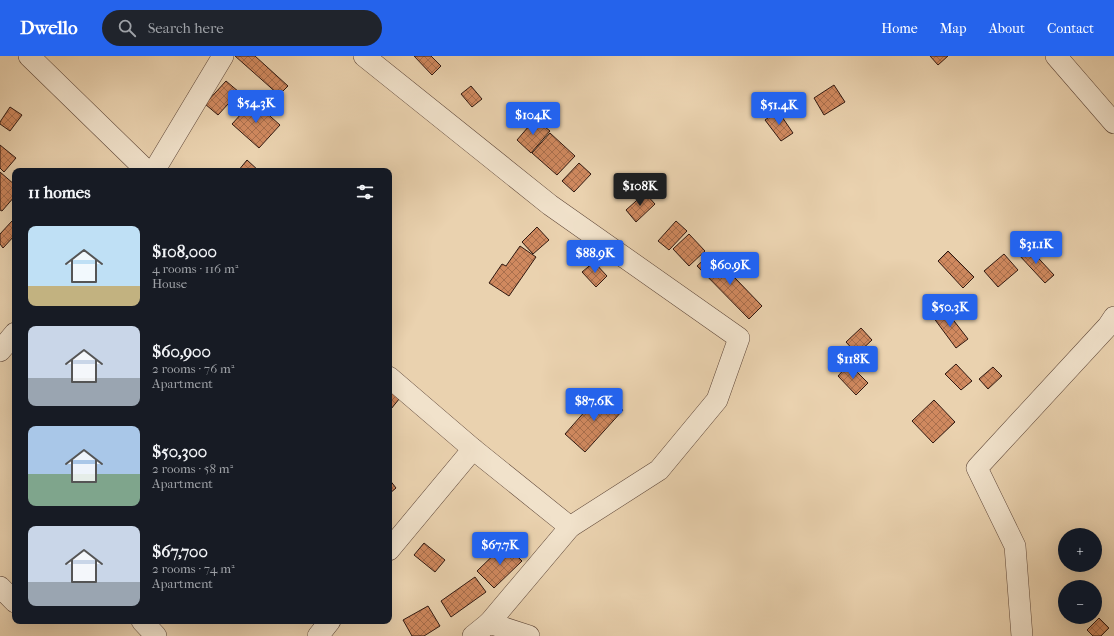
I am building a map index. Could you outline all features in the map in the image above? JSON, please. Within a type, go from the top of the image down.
[{"type":"street","points":[[28,56],[144,168]]},
{"type":"street","points":[[156,168],[223,56]]},
{"type":"street","points":[[364,56],[550,205],[739,338],[717,400],[659,470],[570,527],[481,629]]},
{"type":"street","points":[[1056,56],[1114,124]]},
{"type":"street","points":[[1022,636],[1015,546],[977,468],[1112,327]]},
{"type":"street","points":[[0,351],[12,337]]},
{"type":"street","points":[[392,380],[473,449],[570,527]]},
{"type":"street","points":[[392,546],[473,449]]},
{"type":"street","points":[[0,587],[12,599]]},
{"type":"street","points":[[145,624],[156,636]]},
{"type":"street","points":[[318,636],[328,624]]},
{"type":"street","points":[[481,629],[529,636]]},
{"type":"building","points":[[235,56],[255,56],[288,86],[279,95]]},
{"type":"building","points":[[414,56],[431,56],[441,66],[432,75]]},
{"type":"building","points":[[930,56],[948,56],[938,65]]},
{"type":"building","points":[[226,81],[239,92],[218,115],[205,104]]},
{"type":"building","points":[[834,85],[845,102],[824,115],[814,98]]},
{"type":"building","points":[[471,86],[482,99],[472,107],[461,94]]},
{"type":"building","points":[[253,101],[280,125],[259,148],[232,124]]},
{"type":"building","points":[[10,107],[22,115],[10,131],[0,124],[0,122]]},
{"type":"building","points":[[778,111],[793,133],[781,141],[765,120]]},
{"type":"building","points":[[535,119],[550,131],[531,153],[517,140]]},
{"type":"building","points":[[550,133],[575,156],[557,175],[532,153]]},
{"type":"building","points":[[0,145],[16,158],[4,172],[0,168]]},
{"type":"building","points":[[247,160],[256,168],[240,168]]},
{"type":"building","points":[[579,163],[591,174],[574,192],[562,181]]},
{"type":"building","points":[[0,172],[12,182],[12,199],[2,211],[0,210]]},
{"type":"building","points":[[645,193],[655,204],[636,222],[626,210]]},
{"type":"building","points":[[12,221],[12,238],[3,248],[0,244],[0,234]]},
{"type":"building","points":[[676,221],[687,231],[669,250],[658,241]]},
{"type":"building","points":[[537,227],[549,240],[533,254],[522,242]]},
{"type":"building","points":[[689,234],[705,251],[689,266],[673,249]]},
{"type":"building","points":[[520,246],[536,257],[509,296],[489,283],[502,264],[506,266]]},
{"type":"building","points":[[1028,247],[1054,275],[1045,283],[1019,255]]},
{"type":"building","points":[[948,251],[974,277],[963,288],[938,261]]},
{"type":"building","points":[[711,253],[762,306],[749,319],[697,266]]},
{"type":"building","points":[[1004,254],[1018,270],[998,287],[984,271]]},
{"type":"building","points":[[594,262],[607,276],[596,287],[582,272]]},
{"type":"building","points":[[944,308],[968,339],[956,348],[933,317]]},
{"type":"building","points":[[861,328],[872,340],[857,354],[846,342]]},
{"type":"building","points":[[849,364],[868,383],[856,395],[838,376]]},
{"type":"building","points":[[956,364],[972,381],[961,390],[945,374]]},
{"type":"building","points":[[993,367],[1002,376],[988,389],[979,379]]},
{"type":"building","points":[[392,374],[408,388],[392,408]]},
{"type":"building","points":[[602,392],[623,410],[585,452],[565,434]]},
{"type":"building","points":[[934,400],[955,422],[933,443],[912,421]]},
{"type":"building","points":[[392,483],[396,488],[392,491]]},
{"type":"building","points":[[424,543],[445,560],[435,572],[414,555]]},
{"type":"building","points":[[505,544],[522,561],[494,588],[477,571]]},
{"type":"building","points":[[475,577],[486,592],[451,617],[441,601]]},
{"type":"building","points":[[428,606],[440,626],[424,636],[412,636],[403,620]]},
{"type":"building","points":[[1102,621],[1109,628],[1101,636],[1093,636],[1087,630],[1093,624],[1102,624]]}]
